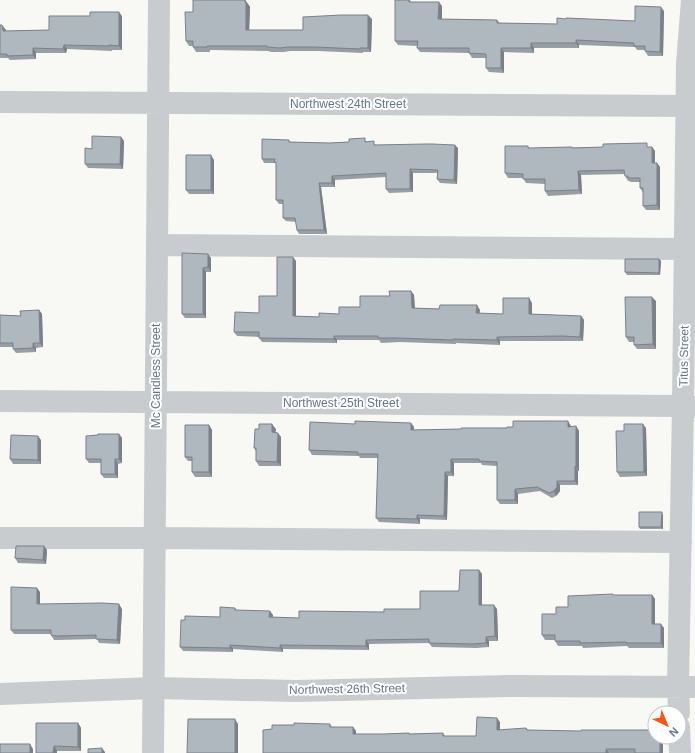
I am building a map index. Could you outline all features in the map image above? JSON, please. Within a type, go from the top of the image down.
[{"type":"street","name":"Mc Candless Street","points":[[153,753],[159,0]]},
{"type":"street","name":"Titus Street","points":[[681,705],[687,687],[681,542],[691,405],[685,249],[691,106],[687,64],[692,0]]},
{"type":"street","name":"Northwest 24th Street","points":[[0,102],[691,106]]},
{"type":"street","points":[[157,245],[685,249]]},
{"type":"street","name":"Northwest 25th Street","points":[[0,401],[691,405]]},
{"type":"street","points":[[0,538],[681,542]]},
{"type":"street","name":"Northwest 26th Street","points":[[0,694],[154,688],[296,691],[512,686],[687,687]]},
{"type":"building","points":[[193,0],[245,0],[246,30],[303,30],[303,17],[368,15],[368,48],[280,48],[267,46],[193,47],[193,41],[186,41],[185,12],[193,12]]},
{"type":"building","points":[[395,0],[409,0],[409,2],[439,2],[438,19],[497,20],[497,23],[557,24],[557,18],[635,21],[635,6],[661,7],[660,52],[645,51],[645,46],[634,46],[634,43],[576,40],[576,43],[531,43],[531,48],[501,48],[501,68],[486,68],[486,54],[469,53],[469,48],[417,48],[418,41],[395,41]]},
{"type":"building","points":[[90,12],[119,12],[119,46],[64,45],[63,49],[33,48],[33,55],[7,56],[7,54],[0,54],[0,25],[2,25],[3,31],[49,30],[49,16],[90,16]]},
{"type":"building","points":[[92,136],[121,137],[120,164],[85,164],[85,148],[92,149]]},
{"type":"building","points":[[365,138],[365,142],[374,141],[374,145],[455,145],[454,180],[437,179],[438,170],[410,169],[410,189],[386,189],[386,173],[332,176],[332,183],[319,183],[324,230],[297,230],[295,218],[283,218],[283,200],[276,200],[276,162],[274,162],[275,159],[262,159],[262,139],[289,140],[289,142],[329,143],[349,142],[349,139]]},
{"type":"building","points":[[647,143],[647,147],[652,147],[652,163],[657,163],[657,205],[643,206],[643,188],[640,188],[640,178],[628,178],[628,176],[625,176],[624,170],[578,171],[579,190],[545,191],[545,179],[523,179],[523,174],[505,173],[505,146],[528,146],[528,148],[572,148],[603,147],[603,144]]},
{"type":"building","points":[[186,155],[211,155],[211,190],[186,190]]},
{"type":"building","points":[[182,253],[208,254],[208,267],[203,268],[203,314],[182,314]]},
{"type":"building","points":[[277,257],[293,257],[293,316],[319,317],[319,313],[339,314],[339,307],[360,307],[360,296],[390,296],[389,291],[411,291],[412,308],[439,309],[440,305],[477,305],[476,313],[503,314],[503,298],[529,298],[529,314],[581,316],[580,337],[497,337],[497,340],[378,338],[378,336],[334,336],[334,339],[259,338],[259,332],[234,332],[235,312],[259,313],[259,296],[277,296]]},
{"type":"building","points":[[625,259],[659,259],[659,273],[625,272]]},
{"type":"building","points":[[625,297],[652,297],[653,344],[634,345],[634,337],[626,337]]},
{"type":"building","points":[[39,310],[40,343],[33,343],[33,348],[13,349],[13,343],[0,343],[0,315],[21,316],[20,311]]},
{"type":"building","points":[[355,421],[411,423],[411,430],[507,428],[513,427],[513,421],[568,421],[568,427],[576,426],[575,481],[557,481],[557,487],[554,491],[549,493],[537,487],[515,489],[515,500],[497,500],[497,462],[479,461],[479,459],[451,459],[451,472],[445,472],[444,516],[417,515],[417,519],[376,518],[378,454],[357,454],[358,452],[309,450],[310,422],[355,424]]},
{"type":"building","points":[[259,424],[272,424],[272,432],[278,433],[277,462],[256,461],[256,448],[254,448],[255,429],[259,429]]},
{"type":"building","points":[[624,424],[643,424],[644,472],[617,472],[616,431],[624,431]]},
{"type":"building","points":[[185,425],[209,425],[209,472],[192,472],[192,457],[185,457]]},
{"type":"building","points":[[98,434],[119,434],[119,459],[115,459],[115,474],[101,474],[101,459],[86,459],[86,436]]},
{"type":"building","points":[[11,435],[38,436],[38,460],[10,459]]},
{"type":"building","points":[[639,512],[662,512],[661,527],[639,527]]},
{"type":"building","points":[[16,546],[44,546],[43,560],[15,558]]},
{"type":"building","points":[[460,570],[479,570],[479,605],[494,605],[495,636],[486,637],[486,643],[429,643],[429,639],[366,640],[366,646],[280,645],[280,648],[230,645],[230,648],[180,647],[181,620],[185,620],[185,616],[220,617],[220,607],[235,608],[235,610],[270,611],[269,617],[299,618],[299,611],[384,612],[384,609],[420,609],[420,591],[459,591]]},
{"type":"building","points":[[11,587],[37,588],[37,604],[119,604],[117,640],[96,639],[96,635],[56,636],[51,635],[51,630],[11,630]]},
{"type":"building","points":[[613,594],[652,595],[652,624],[661,624],[661,643],[580,643],[580,641],[555,641],[555,635],[542,635],[542,614],[556,614],[556,607],[568,607],[568,596]]},
{"type":"building","points":[[477,717],[497,718],[497,730],[526,728],[527,730],[581,731],[647,730],[647,745],[660,745],[660,753],[635,753],[635,749],[606,749],[606,753],[263,753],[263,730],[272,729],[272,725],[294,725],[294,723],[330,724],[330,727],[353,727],[353,734],[443,733],[443,736],[476,736]]},
{"type":"building","points":[[188,719],[235,719],[235,753],[187,753]]},
{"type":"building","points":[[36,723],[78,723],[78,747],[54,746],[53,753],[36,753]]},
{"type":"building","points":[[0,744],[30,744],[30,753],[0,753]]},
{"type":"building","points":[[102,748],[102,753],[88,753],[88,749]]}]
